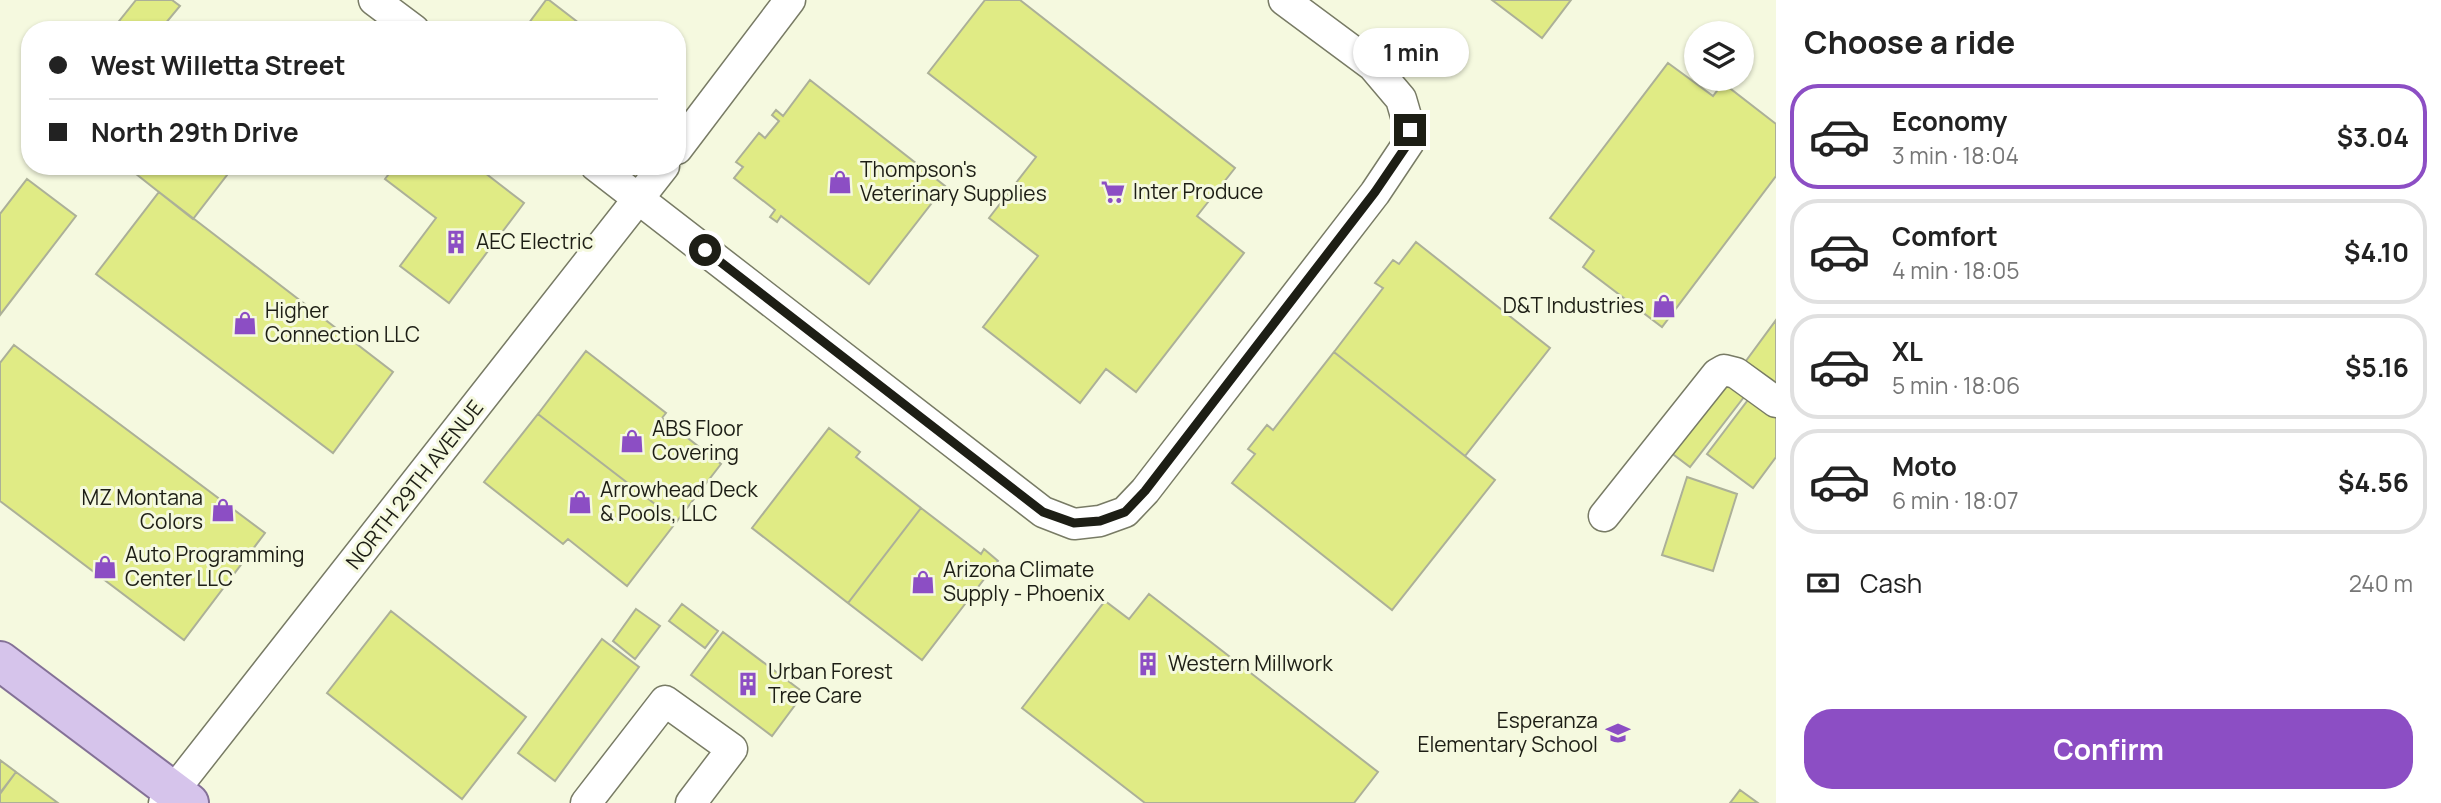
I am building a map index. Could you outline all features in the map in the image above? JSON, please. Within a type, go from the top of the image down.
[{"type":"main road","points":[[0,661],[176,799]]},
{"type":"street","points":[[374,0],[402,21]]},
{"type":"street","points":[[686,137],[790,0]]},
{"type":"street","points":[[608,175],[1043,512],[1074,523],[1100,521],[1125,512],[1145,491],[1375,192],[1409,142],[1410,130],[1401,99],[1373,66],[1284,0]]},
{"type":"street","name":"NORTH 29TH AVENUE","points":[[176,799],[657,175]]},
{"type":"street","points":[[1604,516],[1717,374],[1724,370],[1736,373],[1776,402]]},
{"type":"street","points":[[586,803],[665,701],[732,749],[691,803]]},
{"type":"building","points":[[136,0],[172,0],[180,6],[168,21],[119,21]]},
{"type":"building","points":[[546,0],[549,0],[576,21],[530,21]]},
{"type":"building","name":"Inter Produce","points":[[985,0],[1020,0],[1235,168],[1197,216],[1244,253],[1136,392],[1106,369],[1080,403],[983,327],[1038,256],[989,218],[1036,157],[928,73]]},
{"type":"building","points":[[1492,0],[1571,0],[1542,38]]},
{"type":"building","points":[[1668,63],[1684,75],[1684,91],[1706,91],[1713,96],[1717,91],[1733,91],[1776,124],[1776,176],[1662,327],[1583,267],[1594,251],[1550,218]]},
{"type":"building","name":"Thompson's Veterinary Supplies","points":[[810,80],[945,186],[869,284],[781,216],[777,222],[770,217],[775,210],[734,178],[743,167],[736,162],[759,133],[765,138],[779,121],[772,115],[776,110],[783,116]]},
{"type":"building","points":[[137,175],[227,175],[193,219]]},
{"type":"building","name":"AEC Electric","points":[[388,175],[488,175],[524,203],[449,303],[400,266],[436,218],[385,179]]},
{"type":"building","points":[[27,179],[76,216],[0,315],[0,214]]},
{"type":"building","name":"Higher Connection LLC","points":[[159,192],[393,372],[333,453],[96,274]]},
{"type":"building","points":[[1416,242],[1550,348],[1465,456],[1334,352],[1383,288],[1375,283],[1393,260],[1399,264]]},
{"type":"building","points":[[1776,320],[1776,386],[1740,369]]},
{"type":"building","points":[[14,345],[265,533],[184,640],[0,501],[0,363]]},
{"type":"building","name":"ABS Floor Covering","points":[[586,351],[666,413],[662,418],[721,464],[677,521],[538,414]]},
{"type":"building","points":[[1334,352],[1495,480],[1392,610],[1232,483],[1255,454],[1248,449],[1267,425],[1273,430]]},
{"type":"building","points":[[1725,382],[1744,397],[1690,467],[1670,452]]},
{"type":"building","points":[[1754,392],[1776,409],[1776,457],[1753,488],[1707,454]]},
{"type":"building","name":"Arrowhead Deck & Pools, LLC","points":[[538,414],[677,521],[627,586],[568,539],[563,544],[484,482]]},
{"type":"building","points":[[829,428],[860,452],[856,457],[921,508],[848,603],[752,528]]},
{"type":"building","points":[[1687,477],[1737,494],[1713,571],[1662,555]]},
{"type":"building","name":"Arizona Climate Supply - Phoenix","points":[[921,508],[981,554],[984,549],[998,561],[922,660],[848,603]]},
{"type":"building","name":"Western Millwork","points":[[1149,594],[1378,772],[1354,803],[1145,803],[1022,708],[1105,601],[1129,619]]},
{"type":"building","points":[[682,604],[718,631],[705,648],[669,621]]},
{"type":"building","points":[[636,609],[660,626],[635,659],[613,641]]},
{"type":"building","points":[[391,611],[526,717],[462,799],[327,693]]},
{"type":"building","name":"Urban Forest Tree Care","points":[[723,632],[804,693],[772,736],[691,675]]},
{"type":"building","points":[[602,639],[639,667],[555,781],[518,753]]},
{"type":"building","points":[[0,760],[16,772],[0,793]]},
{"type":"building","points":[[16,772],[58,803],[0,803],[0,794]]},
{"type":"building","points":[[1740,790],[1758,803],[1730,803]]},
{"type":"place","name":"Thompson's Veterinary Supplies","points":[[840,182]]},
{"type":"place","name":"Inter Produce","points":[[1113,192]]},
{"type":"place","name":"AEC Electric","points":[[456,242]]},
{"type":"place","name":"D&T Industries","points":[[1664,306]]},
{"type":"place","name":"Higher Connection LLC","points":[[245,323]]},
{"type":"place","name":"ABS Floor Covering","points":[[632,441]]},
{"type":"place","name":"Arrowhead Deck & Pools, LLC","points":[[580,502]]},
{"type":"place","name":"MZ Montana Colors","points":[[223,510]]},
{"type":"place","name":"Auto Programming Center LLC","points":[[105,567]]},
{"type":"place","name":"Arizona Climate Supply - Phoenix","points":[[923,582]]},
{"type":"place","name":"Western Millwork","points":[[1148,664]]},
{"type":"place","name":"Urban Forest Tree Care","points":[[748,684]]},
{"type":"place","name":"Esperanza Elementary School","points":[[1618,733]]},
{"type":"route","points":[[705,250],[1043,512],[1074,523],[1100,521],[1125,512],[1145,491],[1375,192],[1409,142],[1410,130]]}]
